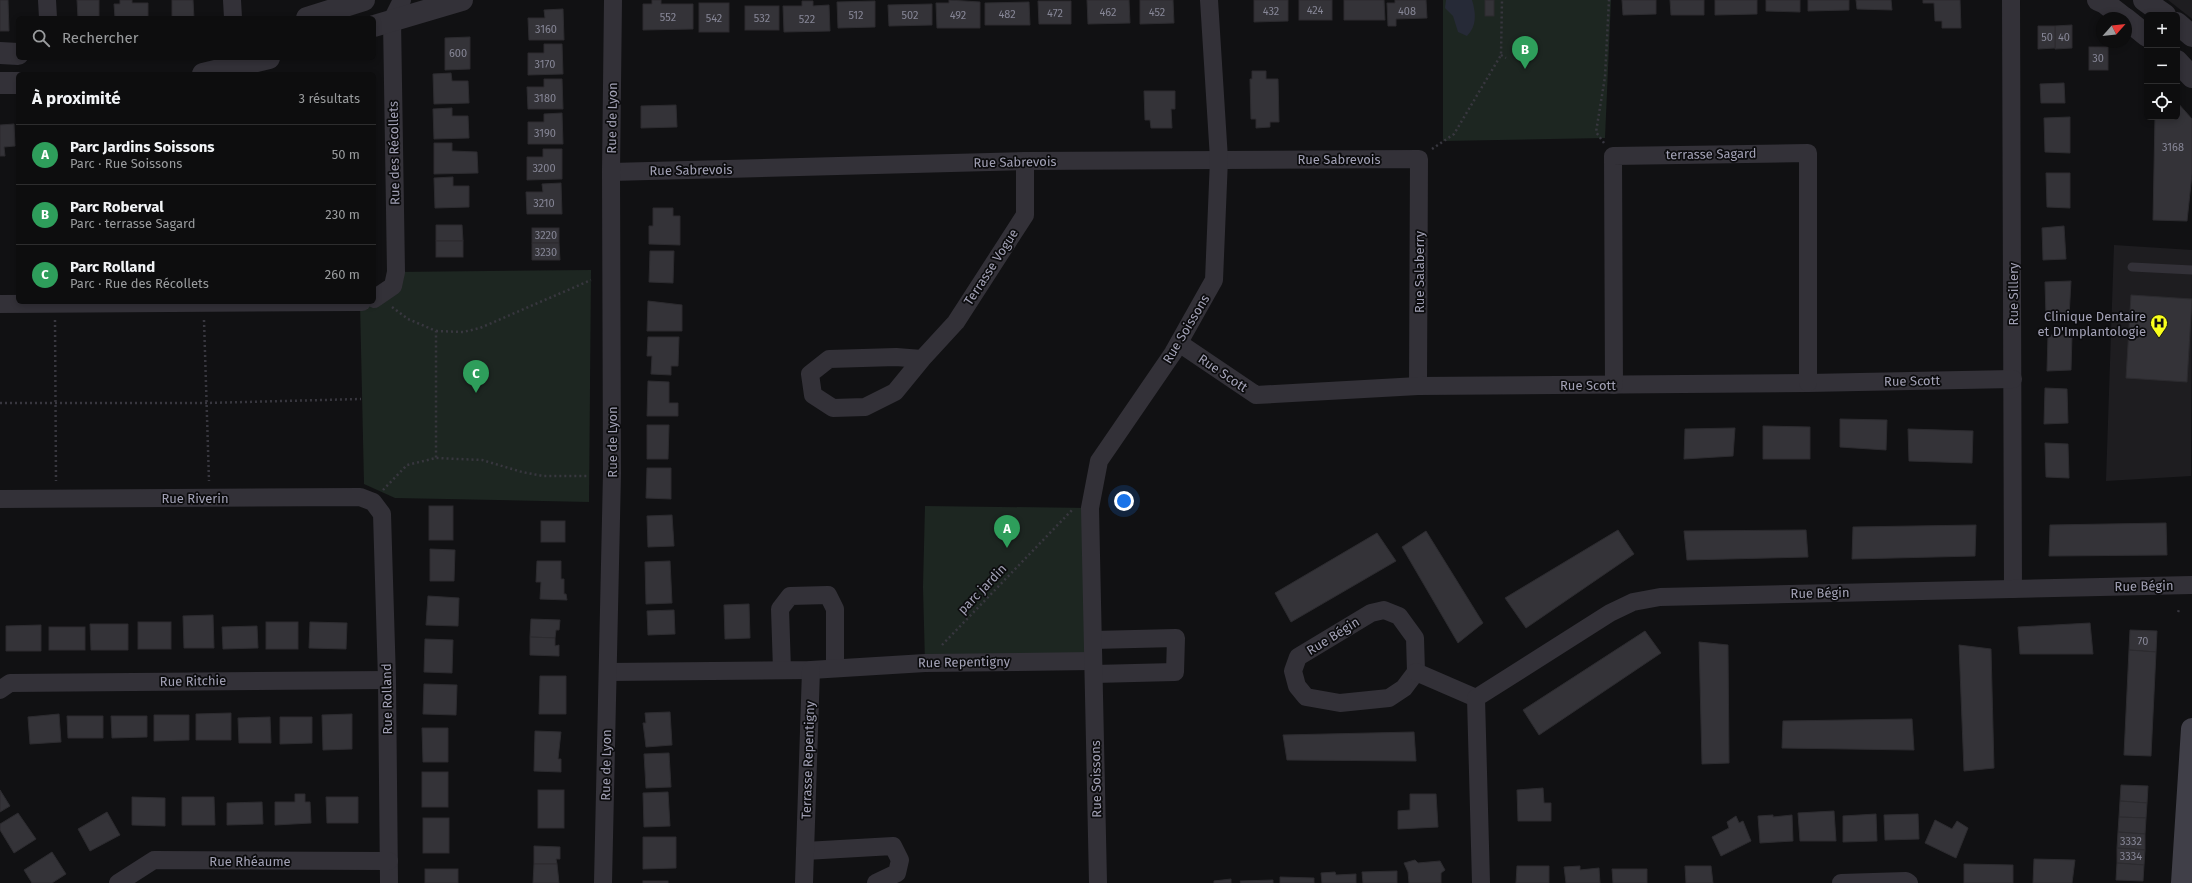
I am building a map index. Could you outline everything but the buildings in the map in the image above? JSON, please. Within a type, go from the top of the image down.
[{"type":"main road","points":[[2182,883],[2192,729]]},
{"type":"street","points":[[47,0],[48,16]]},
{"type":"street","points":[[232,0],[232,16]]},
{"type":"street","points":[[313,16],[364,0]]},
{"type":"street","name":"Rue des Récollets","points":[[381,301],[393,286],[396,272],[383,23],[402,0]]},
{"type":"street","points":[[383,23],[462,0]]},
{"type":"street","name":"Rue de Lyon","points":[[603,883],[612,473],[611,172],[613,0]]},
{"type":"street","name":"Rue Soissons","points":[[1098,883],[1091,503],[1099,461],[1179,343],[1214,280],[1219,159],[1209,0]]},
{"type":"street","name":"Rue Sillery","points":[[2011,0],[2013,589]]},
{"type":"street","points":[[2098,0],[2105,3],[2116,12]]},
{"type":"street","points":[[2144,0],[2162,12]]},
{"type":"street","points":[[2132,24],[2144,34]]},
{"type":"street","points":[[0,53],[16,54]]},
{"type":"street","points":[[211,72],[261,60]]},
{"type":"street","points":[[2180,64],[2192,77]]},
{"type":"street","points":[[0,83],[16,83]]},
{"type":"street","name":"terrasse Sagard","points":[[1613,156],[1808,153],[1808,384]]},
{"type":"street","points":[[1613,156],[1614,385]]},
{"type":"street","name":"Rue Sabrevois","points":[[611,172],[1024,162],[1219,159],[1419,159]]},
{"type":"street","name":"Rue Salaberry","points":[[1418,386],[1419,159]]},
{"type":"street","name":"Terrasse Vogue","points":[[922,359],[896,357],[828,359],[810,374],[813,395],[833,408],[865,407],[895,392],[922,359],[956,322],[1025,215],[1024,162]]},
{"type":"street","points":[[0,304],[55,304]]},
{"type":"street","name":"Rue Scott","points":[[1179,343],[1256,395],[1418,386],[1808,384],[2013,379]]},
{"type":"street","name":"Rue Riverin","points":[[0,498],[360,497],[373,502],[382,514]]},
{"type":"street","name":"Rue Rolland","points":[[382,514],[387,680],[389,883]]},
{"type":"street","name":"Rue Bégin","points":[[1476,698],[1610,613],[1632,602],[1660,597],[2192,585]]},
{"type":"street","points":[[782,670],[780,609],[790,596],[828,595],[835,609],[835,668]]},
{"type":"street","name":"Rue Bégin","points":[[1384,610],[1399,616],[1415,638],[1416,672],[1404,688],[1389,698],[1340,703],[1306,697],[1297,686],[1293,671],[1298,658],[1371,613],[1384,610]]},
{"type":"street","points":[[1093,640],[1176,638],[1176,672],[1093,668]]},
{"type":"street","name":"Rue Repentigny","points":[[608,672],[811,670],[925,663],[1093,668]]},
{"type":"street","name":"Terrasse Repentigny","points":[[804,883],[811,670]]},
{"type":"street","points":[[1416,672],[1476,698],[1481,883]]},
{"type":"street","name":"Rue Ritchie","points":[[0,690],[10,683],[387,680]]},
{"type":"street","points":[[804,851],[893,846],[900,860],[897,873],[876,883]]},
{"type":"street","name":"Rue Rhéaume","points":[[118,883],[154,860],[389,861]]},
{"type":"street","points":[[1841,883],[1906,881],[1909,883]]},
{"type":"lane","points":[[2132,267],[2192,270]]},
{"type":"path","points":[[1419,159],[1454,134],[1501,55],[1502,0]]},
{"type":"path","points":[[1609,0],[1605,77],[1596,132],[1613,156]]},
{"type":"path","points":[[1501,55],[1506,58]]},
{"type":"path","points":[[381,301],[408,319],[436,331],[463,332],[480,328],[591,280]]},
{"type":"path","points":[[55,304],[56,499]]},
{"type":"path","points":[[204,304],[209,498]]},
{"type":"path","points":[[436,331],[436,458]]},
{"type":"path","points":[[0,403],[207,403],[360,399]]},
{"type":"path","points":[[381,492],[407,465],[436,458],[482,460],[522,472],[543,476],[589,476]]},
{"type":"path","name":"parc jardin","points":[[925,663],[1078,504],[1091,503]]},
{"type":"shaded area","points":[[1443,0],[1611,0],[1605,138],[1443,141]]},
{"type":"shaded area","points":[[2168,0],[2192,0],[2192,19],[2191,18]]},
{"type":"shaded area","points":[[2114,245],[2192,250],[2191,476],[2106,481]]},
{"type":"shaded area","points":[[591,270],[589,502],[395,498],[364,484],[360,304],[376,304],[376,289],[396,272]]},
{"type":"shaded area","points":[[925,506],[1090,508],[1093,661],[925,663],[923,587]]},
{"type":"water","points":[[1446,0],[1472,0],[1475,19],[1473,28],[1467,36],[1458,32],[1453,16],[1445,8]]},
{"type":"place","name":"Parc Roberval","points":[[1525,69]]},
{"type":"place","name":"Clinique Dentaire et D'Implantologie","points":[[2159,338]]},
{"type":"place","name":"Parc Rolland","points":[[476,393]]},
{"type":"place","name":"Parc Jardins Soissons","points":[[1007,548]]}]
